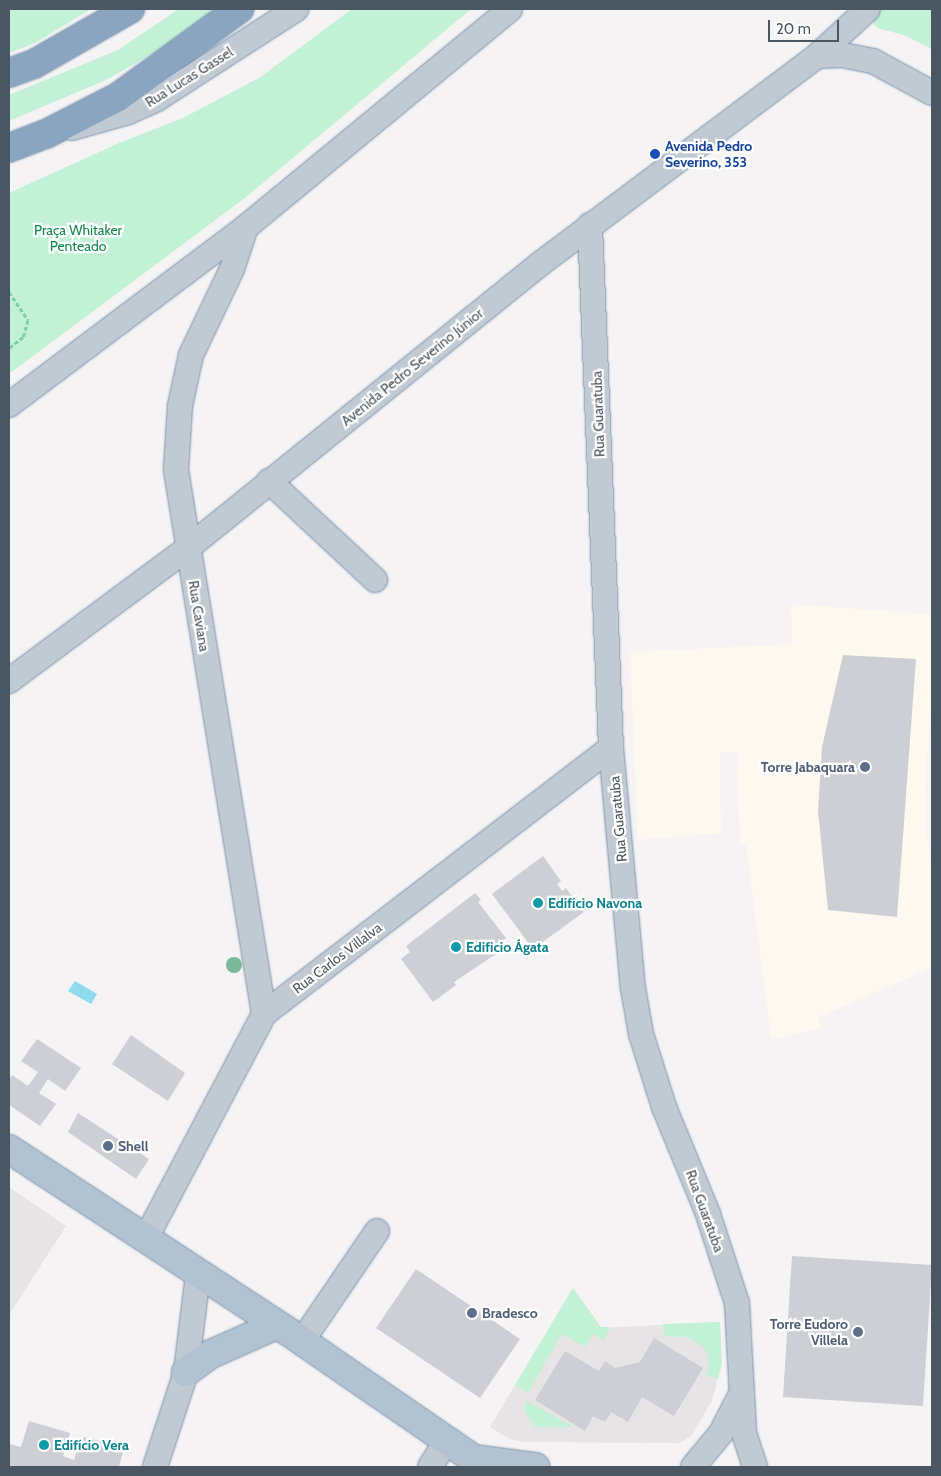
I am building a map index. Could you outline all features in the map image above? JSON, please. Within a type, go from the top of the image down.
[{"type":"highway","points":[[9,73],[34,64],[130,9]]},
{"type":"highway","points":[[9,148],[46,134],[118,97],[157,71],[239,9]]},
{"type":"main road","points":[[9,1149],[302,1341],[479,1463],[535,1467]]},
{"type":"main road","points":[[186,1372],[211,1354],[276,1325]]},
{"type":"street","name":"Rua Lucas Gassel","points":[[46,134],[128,112],[157,99],[296,9]]},
{"type":"street","points":[[9,405],[246,227],[510,9]]},
{"type":"street","name":"Avenida Pedro Severino Júnior","points":[[9,681],[188,548],[590,226],[817,56],[868,9]]},
{"type":"street","points":[[817,56],[842,55],[872,60],[932,93]]},
{"type":"street","name":"Rua Guaratuba","points":[[590,226],[611,748],[633,988],[641,1034],[737,1303],[744,1433],[755,1467]]},
{"type":"street","name":"Rua Caviana","points":[[246,227],[232,269],[191,355],[180,406],[176,470],[264,1014]]},
{"type":"street","points":[[270,481],[375,580]]},
{"type":"street","name":"Rua Carlos Villalva","points":[[146,1238],[264,1014],[611,748]]},
{"type":"street","points":[[302,1341],[377,1231]]},
{"type":"street","points":[[155,1467],[186,1372],[198,1274]]},
{"type":"street","name":"Rua Guaratuba","points":[[693,1467],[721,1433],[741,1394]]},
{"type":"street","points":[[430,1467],[446,1440]]},
{"type":"path","points":[[9,292],[28,320],[23,337],[9,348]]},
{"type":"shaded area","points":[[791,604],[932,614],[932,698],[925,785],[926,830],[932,866],[932,968],[819,1017],[820,1029],[771,1039],[746,844],[740,845],[737,753],[720,752],[721,833],[638,840],[630,652],[792,644]]},
{"type":"shaded area","points":[[9,1187],[66,1226],[9,1315]]},
{"type":"shaded area","points":[[573,1288],[601,1328],[720,1322],[722,1363],[712,1401],[691,1436],[679,1443],[525,1442],[509,1439],[490,1427]]},
{"type":"green space","points":[[9,9],[91,9],[35,43],[9,53]]},
{"type":"green space","points":[[179,9],[216,9],[159,50],[106,80],[9,121],[9,95],[118,50]]},
{"type":"green space","name":"Praça Whitaker Penteado","points":[[352,9],[471,9],[245,198],[9,374],[9,193],[119,143],[183,118],[259,78]]},
{"type":"green space","points":[[873,9],[932,9],[932,49],[904,35],[877,28],[870,18]]},
{"type":"green space","points":[[573,1288],[601,1327],[610,1327],[604,1341],[593,1334],[585,1347],[562,1334],[528,1393],[515,1385]]},
{"type":"green space","points":[[720,1322],[722,1363],[718,1379],[706,1375],[709,1368],[707,1352],[703,1347],[688,1337],[664,1336],[663,1324]]},
{"type":"green space","points":[[525,1400],[574,1427],[535,1427],[525,1412]]},
{"type":"water","points":[[75,981],[97,994],[91,1004],[68,991]]},
{"type":"building","name":"Torre Jabaquara","points":[[843,655],[916,659],[897,917],[828,910],[818,811],[822,747]]},
{"type":"building","name":"Edifício Navona","points":[[543,856],[561,881],[557,884],[562,891],[566,888],[584,912],[533,949],[492,894]]},
{"type":"building","name":"Edificio Ágata","points":[[475,893],[481,900],[478,902],[506,938],[501,942],[505,948],[454,982],[456,985],[433,1002],[401,959],[410,952],[406,946]]},
{"type":"building","points":[[131,1035],[185,1073],[168,1101],[112,1064]]},
{"type":"building","points":[[37,1039],[81,1068],[65,1091],[48,1079],[39,1093],[56,1104],[40,1126],[9,1105],[9,1080],[12,1075],[28,1086],[38,1072],[21,1061]]},
{"type":"building","name":"Shell","points":[[78,1113],[149,1159],[136,1179],[68,1132]]},
{"type":"building","name":"Torre Eudoro Villela","points":[[792,1256],[932,1265],[923,1406],[783,1397]]},
{"type":"building","points":[[416,1269],[520,1339],[480,1398],[376,1328]]},
{"type":"building","points":[[654,1338],[703,1368],[674,1416],[642,1397],[628,1422],[611,1412],[605,1422],[593,1416],[585,1431],[535,1400],[565,1351],[599,1371],[605,1361],[615,1368],[640,1362]]},
{"type":"building","name":"Edifício Vera","points":[[29,1421],[70,1433],[63,1456],[74,1460],[81,1436],[124,1448],[119,1467],[9,1466],[9,1444],[21,1447]]},
{"type":"place","name":"Avenida Pedro Severino, 353","points":[[655,154]]},
{"type":"place","name":"Torre Jabaquara","points":[[865,767]]},
{"type":"place","name":"Edifício Navona","points":[[538,903]]},
{"type":"place","name":"Edificio Ágata","points":[[456,947]]},
{"type":"place","name":"Shell","points":[[108,1146]]},
{"type":"place","name":"Bradesco","points":[[472,1313]]},
{"type":"place","name":"Torre Eudoro Villela","points":[[858,1332]]},
{"type":"place","name":"Edifício Vera","points":[[44,1445]]}]
